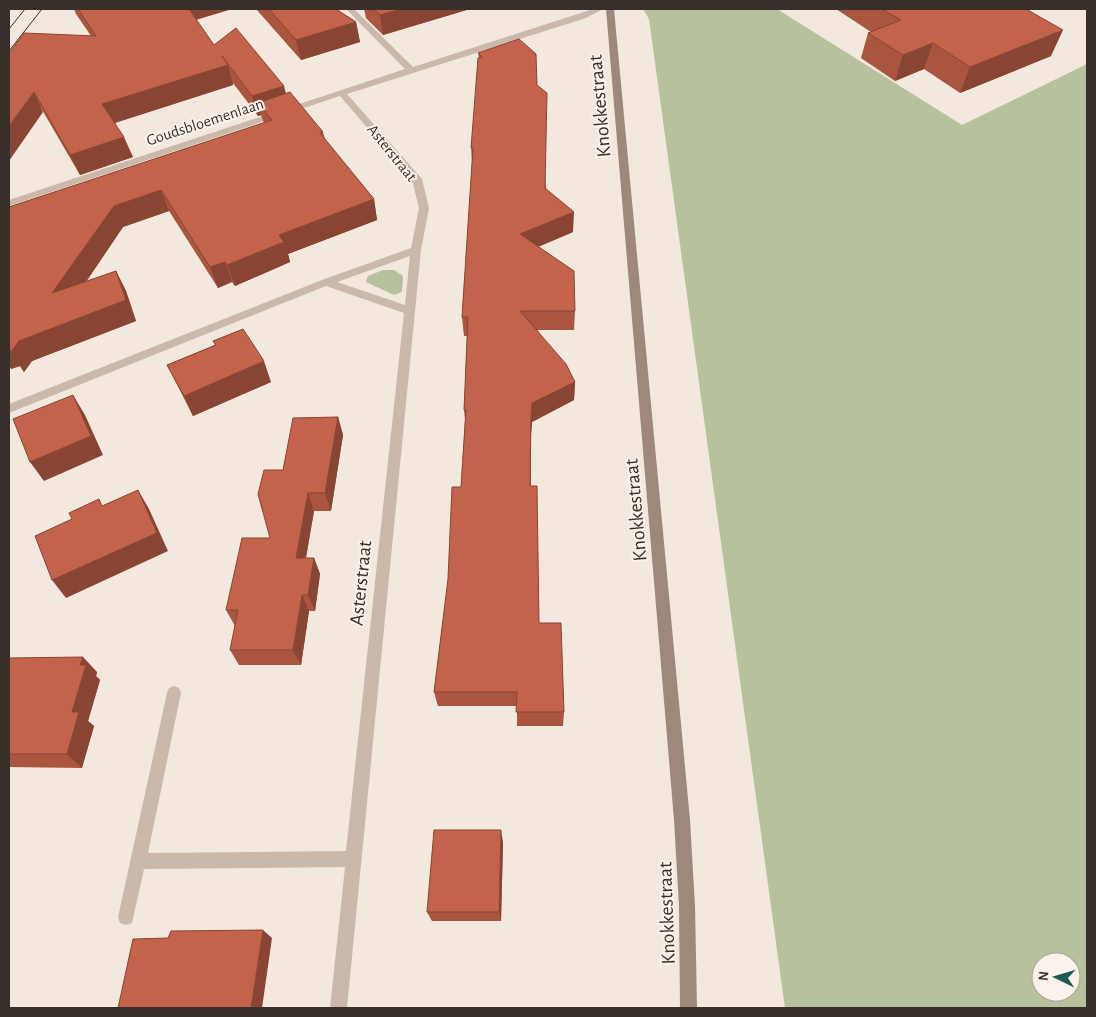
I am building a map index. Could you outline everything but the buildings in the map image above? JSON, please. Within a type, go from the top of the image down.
[{"type":"street","points":[[350,9],[411,70]]},
{"type":"street","name":"Goudsbloemenlaan","points":[[9,203],[411,70],[583,16],[599,9]]},
{"type":"street","name":"Knokkestraat","points":[[610,9],[682,820],[687,906],[689,1008]]},
{"type":"street","name":"Asterstraat","points":[[338,1008],[416,250],[424,208],[417,180],[342,94]]},
{"type":"street","points":[[9,409],[326,282],[416,250]]},
{"type":"street","points":[[326,282],[410,311]]},
{"type":"street","points":[[126,918],[174,693]]},
{"type":"street","points":[[138,861],[354,859]]},
{"type":"green space","points":[[643,9],[777,9],[962,125],[1087,64],[1087,1008],[785,1008],[649,19]]},
{"type":"green space","points":[[383,270],[394,270],[403,276],[402,292],[394,295],[366,282],[368,276]]},
{"type":"tram line","points":[[9,29],[25,9]]},
{"type":"tram line","points":[[9,51],[42,9]]}]
